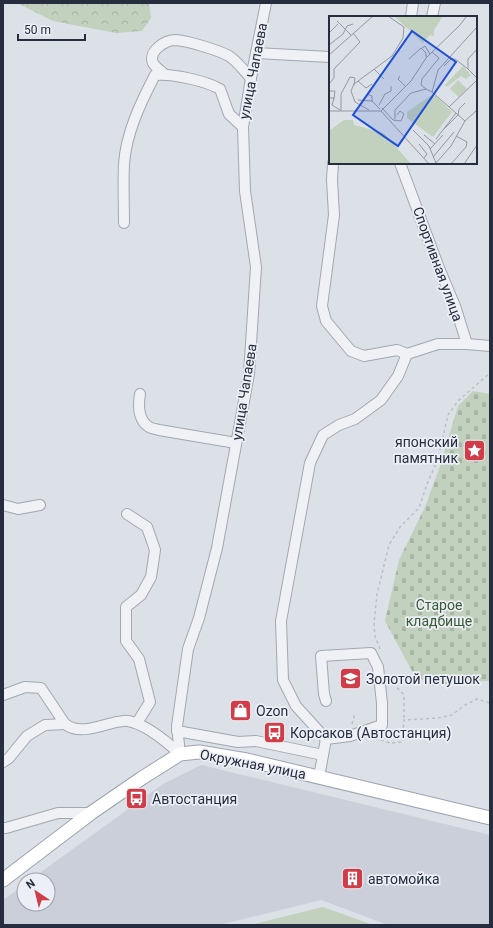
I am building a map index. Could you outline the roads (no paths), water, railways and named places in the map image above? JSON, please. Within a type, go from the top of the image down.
[{"type":"main road","name":"Окружная улица","points":[[3,880],[91,813],[180,754],[199,752],[240,759],[490,818]]},
{"type":"street","name":"улица Чапаева","points":[[180,754],[177,726],[188,649],[199,618],[217,548],[249,374],[256,267],[245,191],[243,127],[266,3]]},
{"type":"street","points":[[411,16],[413,3]]},
{"type":"street","points":[[432,16],[434,3]]},
{"type":"street","points":[[164,74],[154,65],[152,60],[154,52],[167,42],[176,40],[216,51],[229,57],[251,78]]},
{"type":"street","points":[[256,53],[329,57]]},
{"type":"street","points":[[124,223],[124,164],[133,124],[141,103],[155,75],[164,74],[210,83],[220,89],[229,114],[243,127]]},
{"type":"street","points":[[333,164],[332,180],[334,215],[322,306],[326,321],[351,351],[364,356],[397,350],[407,354],[438,344],[490,346]]},
{"type":"street","name":"Спортивная улица","points":[[400,164],[439,268],[455,306],[467,344]]},
{"type":"street","points":[[326,739],[296,706],[283,680],[281,621],[310,463],[323,435],[339,425],[355,419],[381,400],[398,376],[407,354]]},
{"type":"street","points":[[140,394],[138,405],[141,417],[150,427],[159,430],[236,443]]},
{"type":"street","points":[[3,505],[18,509],[40,505]]},
{"type":"street","points":[[127,514],[147,527],[155,550],[152,577],[141,595],[126,607],[126,642],[139,660],[150,702],[137,723]]},
{"type":"street","points":[[326,701],[324,694],[321,656],[371,653],[378,667],[382,704],[382,725],[350,736],[326,739]]},
{"type":"street","points":[[3,695],[25,686],[41,688],[65,724],[70,728],[83,730],[126,720],[137,723],[166,740],[180,754]]},
{"type":"street","points":[[3,762],[9,758],[27,736],[45,725],[65,724]]},
{"type":"street","points":[[177,731],[238,742],[256,741],[323,755]]},
{"type":"street","points":[[319,777],[326,739]]},
{"type":"street","points":[[3,828],[58,812],[91,813]]},
{"type":"place","name":"японский памятник","points":[[474,450]]},
{"type":"place","name":"Золотой петушок","points":[[350,679]]},
{"type":"place","name":"Ozon","points":[[240,711]]},
{"type":"place","name":"Корсаков (Автостанция)","points":[[275,733]]},
{"type":"place","name":"Автостанция","points":[[137,799]]},
{"type":"place","name":"автомойка","points":[[353,879]]},
{"type":"park label","name":"Старое кладбище","points":[[439,614]]}]
